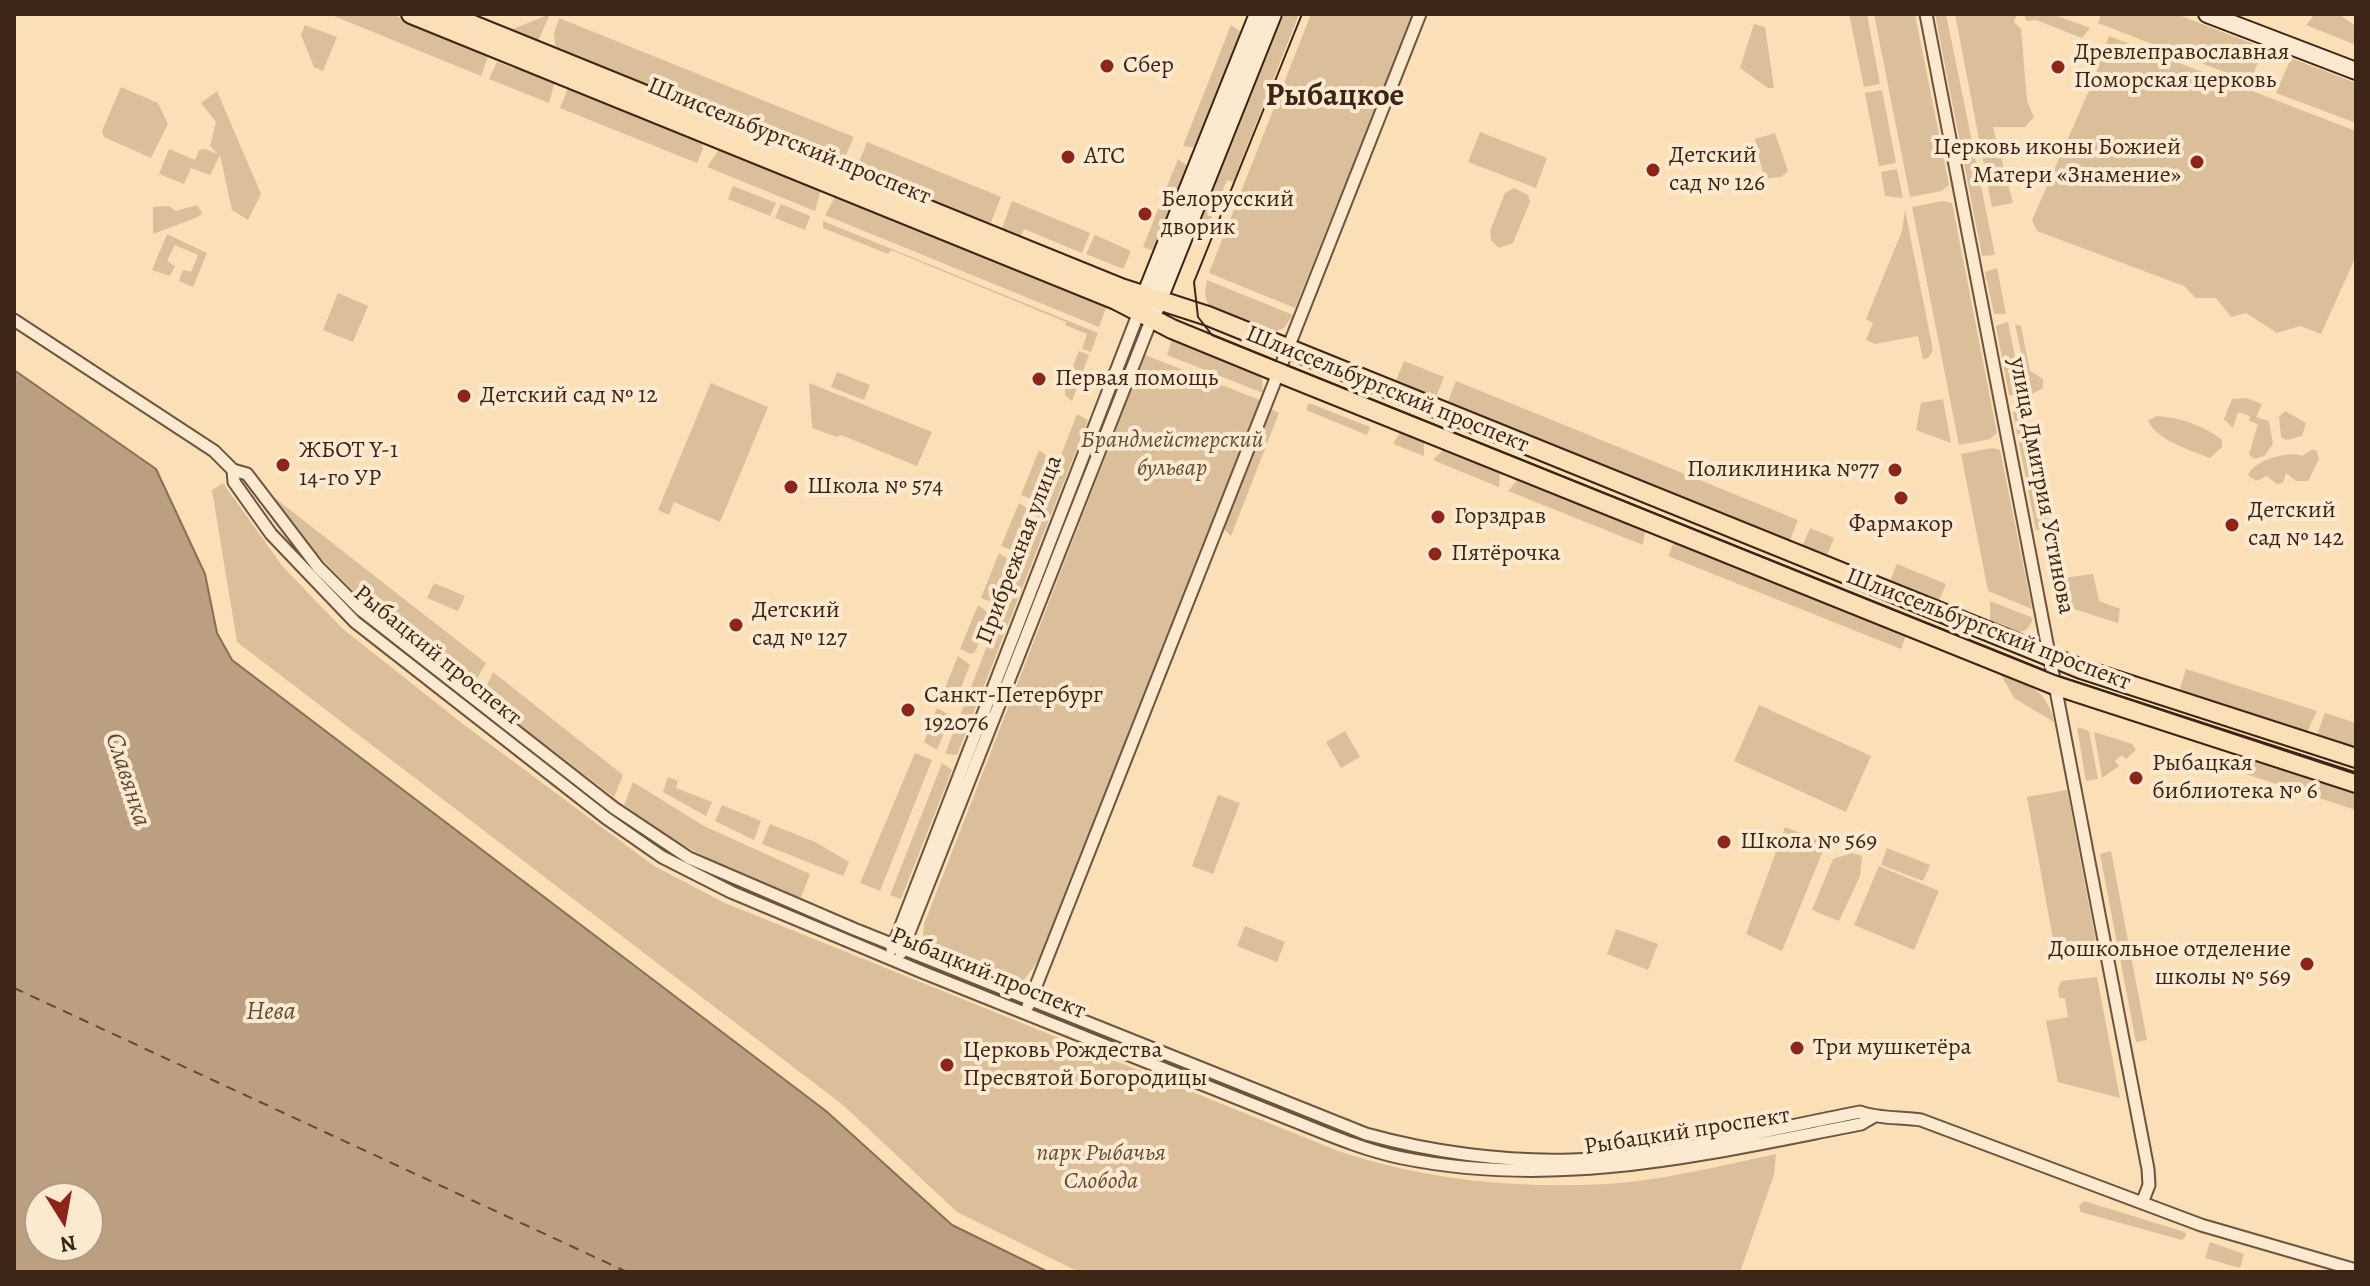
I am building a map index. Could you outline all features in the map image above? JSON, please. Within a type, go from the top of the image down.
[{"type":"main road","name":"Шлиссельбургский проспект","points":[[411,14],[1149,306],[1287,348],[2051,657],[2356,758]]},
{"type":"main road","name":"Шлиссельбургский проспект","points":[[446,14],[1121,288],[1149,306],[1277,372],[2057,686],[2356,783]]},
{"type":"street","name":"Прибрежная улица","points":[[894,960],[905,950],[1258,14]]},
{"type":"street","name":"Прибрежная улица","points":[[894,960],[892,944],[1149,306],[1273,14]]},
{"type":"street","points":[[1025,1014],[1420,14]]},
{"type":"street","name":"улица Дмитрия Устинова","points":[[1926,14],[2148,1169],[2149,1185],[2142,1203]]},
{"type":"street","points":[[2207,14],[2356,71]]},
{"type":"street","name":"Рыбацкий проспект","points":[[14,320],[214,451],[233,470],[247,474],[318,567],[361,610],[650,834],[736,881],[1366,1134],[1405,1144],[1521,1159],[1570,1160],[1641,1154],[1781,1133]]},
{"type":"street","name":"Рыбацкий проспект","points":[[233,470],[234,482],[271,534],[355,622],[606,818],[683,869],[1025,1014],[1352,1144],[1403,1159],[1488,1169],[1570,1172],[1643,1166],[1860,1112],[1873,1117],[1921,1120],[2256,1243],[2356,1270]]},
{"type":"green space","points":[[329,14],[391,14],[489,54],[481,76]]},
{"type":"green space","points":[[550,14],[537,43],[512,32],[513,29]]},
{"type":"green space","points":[[1281,14],[1299,14],[1233,182],[1227,180],[1207,228],[1197,224]]},
{"type":"green space","points":[[1311,14],[1413,14],[1295,308],[1209,273]]},
{"type":"green space","points":[[1849,14],[1867,14],[1880,84],[1864,87]]},
{"type":"green space","points":[[1874,14],[1915,14],[1949,185],[1941,191],[1910,197]]},
{"type":"green space","points":[[1935,14],[1946,14],[1995,255],[1982,256]]},
{"type":"green space","points":[[1955,14],[2017,14],[2014,22],[2021,29],[2027,101],[2034,117],[2025,127],[1993,127],[2013,203],[1992,207]]},
{"type":"green space","points":[[2024,14],[2052,14],[2090,28],[2082,38],[2036,20],[2026,21]]},
{"type":"green space","points":[[2101,14],[2176,14],[2264,48],[2250,82],[2098,23]]},
{"type":"green space","points":[[2315,14],[2338,14],[2356,26],[2356,45],[2306,25]]},
{"type":"green space","points":[[559,18],[854,137],[841,166],[556,50],[554,34]]},
{"type":"green space","points":[[1754,24],[1765,27],[1774,88],[1768,88],[1740,68]]},
{"type":"green space","points":[[305,25],[337,37],[323,71],[314,67],[301,35]]},
{"type":"green space","points":[[1231,25],[1242,33],[1196,148],[1183,146]]},
{"type":"green space","points":[[2109,36],[2356,131],[2356,256],[2321,334],[2300,326],[2277,333],[2246,313],[2231,317],[2216,298],[2196,298],[2184,286],[2037,231],[2032,220],[2092,84]]},
{"type":"green space","points":[[2291,58],[2356,83],[2356,123],[2276,93]]},
{"type":"green space","points":[[497,62],[515,69],[517,65],[555,81],[549,103],[489,79]]},
{"type":"green space","points":[[569,86],[701,140],[703,149],[697,163],[560,108]]},
{"type":"green space","points":[[121,87],[158,103],[168,124],[151,158],[104,137],[102,131]]},
{"type":"green space","points":[[1882,90],[1896,163],[1879,166],[1865,93]]},
{"type":"green space","points":[[217,91],[261,194],[248,220],[232,210],[220,155],[210,175],[191,168],[184,184],[159,174],[169,149],[195,160],[199,150],[218,154],[210,146],[216,122],[201,103]]},
{"type":"green space","points":[[1480,132],[1547,158],[1536,188],[1468,162]]},
{"type":"green space","points":[[1775,133],[1788,171],[1781,177],[1764,179],[1755,139]]},
{"type":"green space","points":[[867,142],[1001,197],[991,222],[988,225],[855,172]]},
{"type":"green space","points":[[720,148],[821,189],[815,211],[707,167]]},
{"type":"green space","points":[[1178,159],[1189,167],[1154,251],[1143,247]]},
{"type":"green space","points":[[1897,169],[1903,198],[1885,196],[1881,172]]},
{"type":"green space","points":[[733,186],[776,203],[770,216],[728,199]]},
{"type":"green space","points":[[1514,188],[1528,195],[1530,202],[1513,243],[1499,248],[1491,240],[1490,231],[1505,193]]},
{"type":"green space","points":[[836,195],[1107,305],[1099,327],[825,215]]},
{"type":"green space","points":[[1012,201],[1090,233],[1082,253],[1024,229],[1020,238],[1001,231]]},
{"type":"green space","points":[[1943,201],[1952,203],[1997,433],[1990,439],[1959,445],[1912,207]]},
{"type":"green space","points":[[781,204],[810,216],[805,230],[775,218]]},
{"type":"green space","points":[[197,205],[202,213],[198,217],[153,234],[153,207],[169,206],[176,211]]},
{"type":"green space","points":[[1905,210],[1933,350],[1928,358],[1923,359],[1918,336],[1875,344],[1866,340],[1873,323],[1866,319],[1902,231]]},
{"type":"green space","points":[[823,221],[1098,333],[1091,352],[1082,349],[1087,334],[1065,325],[1066,322],[891,250],[888,254],[823,228]]},
{"type":"green space","points":[[167,234],[207,253],[193,287],[179,281],[183,270],[191,272],[198,255],[175,245],[167,261],[175,266],[170,276],[152,270]]},
{"type":"green space","points":[[1095,235],[1131,251],[1123,269],[1086,254]]},
{"type":"green space","points":[[1997,268],[2006,314],[1994,314],[1985,272]]},
{"type":"green space","points":[[1207,280],[1293,315],[1284,328],[1271,333],[1209,307],[1205,295]]},
{"type":"green space","points":[[338,293],[368,306],[353,342],[323,330]]},
{"type":"green space","points":[[2008,322],[2023,396],[2009,395],[1996,326]]},
{"type":"green space","points":[[2015,324],[2021,326],[2030,371],[2043,379],[2043,388],[2030,395]]},
{"type":"green space","points":[[1172,339],[1257,373],[1262,379],[1263,393],[1167,355]]},
{"type":"green space","points":[[1079,351],[1089,355],[1072,401],[1065,395],[1065,385]]},
{"type":"green space","name":"Брандмейстерский бульвар","points":[[1145,355],[1260,400],[1037,963],[1023,981],[1016,981],[927,945],[923,936],[924,924]]},
{"type":"green space","points":[[1404,361],[1444,377],[1435,399],[1395,383]]},
{"type":"green space","points":[[837,372],[870,385],[864,400],[831,387]]},
{"type":"green space","points":[[1456,381],[1798,520],[1789,543],[1447,404]]},
{"type":"green space","points":[[711,383],[768,407],[720,522],[674,502],[669,515],[658,510]]},
{"type":"green space","points":[[809,383],[932,432],[917,466],[841,435],[837,437],[812,428]]},
{"type":"green space","points":[[2246,398],[2262,404],[2256,417],[2269,421],[2273,444],[2264,456],[2254,459],[2249,454],[2258,424],[2249,421],[2250,416],[2238,412],[2233,428],[2224,419],[2232,399]]},
{"type":"green space","points":[[1943,399],[1951,443],[1916,430],[1921,403]]},
{"type":"green space","points":[[1309,403],[1370,427],[1367,435],[1306,410]]},
{"type":"green space","points":[[2025,406],[2048,528],[2036,530],[2013,412]]},
{"type":"green space","points":[[1271,409],[1279,413],[1231,536],[1224,529]]},
{"type":"green space","points":[[2285,411],[2306,423],[2302,436],[2286,440],[2281,437],[2279,417]]},
{"type":"green space","points":[[1077,414],[1088,420],[957,755],[945,754]]},
{"type":"green space","points":[[2157,416],[2183,420],[2200,427],[2222,440],[2222,447],[2210,458],[2174,444],[2152,427],[2148,420]]},
{"type":"green space","points":[[1401,431],[1424,440],[1424,456],[1393,444]]},
{"type":"green space","points":[[1992,448],[2000,450],[2032,609],[1988,591],[1961,454]]},
{"type":"green space","points":[[1444,449],[1500,471],[1499,487],[1433,460]]},
{"type":"green space","points":[[1039,450],[1050,458],[1035,497],[1031,499],[1021,495]]},
{"type":"green space","points":[[2316,450],[2319,459],[2308,481],[2296,481],[2286,473],[2283,483],[2277,484],[2267,476],[2256,481],[2248,475],[2265,461],[2289,454],[2302,456]]},
{"type":"green space","points":[[1519,478],[1645,530],[1643,545],[1508,491]]},
{"type":"green space","name":"парк Рыбачья Слобода","points":[[223,483],[283,567],[343,629],[463,724],[654,866],[725,903],[1338,1151],[1407,1170],[1477,1181],[1584,1185],[1659,1178],[1776,1154],[1774,1175],[1740,1272],[1079,1272],[957,1212],[843,1105],[237,642],[212,490]]},
{"type":"green space","points":[[271,495],[486,663],[475,682],[467,685],[367,605],[310,547]]},
{"type":"green space","points":[[1019,503],[1030,510],[1012,550],[1001,546]]},
{"type":"green space","points":[[1810,528],[1834,538],[1827,555],[1803,545]]},
{"type":"green space","points":[[1674,542],[1906,635],[1901,649],[1668,556]]},
{"type":"green space","points":[[999,553],[1011,561],[991,602],[981,598]]},
{"type":"green space","points":[[1897,564],[1946,584],[1939,601],[1890,581]]},
{"type":"green space","points":[[2093,574],[2099,601],[2120,609],[2118,623],[2068,607],[2063,578]]},
{"type":"green space","points":[[434,583],[465,596],[458,611],[427,598]]},
{"type":"green space","points":[[1990,601],[2033,618],[2030,625],[2026,630],[2015,632],[1990,624]]},
{"type":"green space","points":[[978,605],[990,614],[975,652],[971,654],[960,649]]},
{"type":"green space","points":[[958,656],[970,665],[955,703],[940,700]]},
{"type":"green space","points":[[2186,669],[2317,711],[2306,734],[2179,692]]},
{"type":"green space","points":[[493,672],[623,775],[614,797],[482,696]]},
{"type":"green space","points":[[2000,673],[2041,695],[2054,722],[2014,698]]},
{"type":"green space","points":[[1759,705],[1871,756],[1846,812],[1734,761]]},
{"type":"green space","points":[[937,708],[951,716],[937,750],[924,742]]},
{"type":"green space","points":[[2325,713],[2356,723],[2356,748],[2317,735]]},
{"type":"green space","points":[[2077,727],[2089,731],[2098,779],[2086,781]]},
{"type":"green space","points":[[1345,731],[1360,757],[1341,768],[1326,742]]},
{"type":"green space","points":[[2094,732],[2132,744],[2136,750],[2126,759],[2122,755],[2115,761],[2119,766],[2102,778]]},
{"type":"green space","points":[[915,753],[932,760],[880,891],[860,883]]},
{"type":"green space","points":[[2235,754],[2356,793],[2356,810],[2230,769]]},
{"type":"green space","points":[[942,763],[952,770],[901,899],[890,895]]},
{"type":"green space","points":[[668,777],[678,781],[676,788],[712,802],[706,816],[663,792]]},
{"type":"green space","points":[[633,782],[704,826],[810,874],[800,900],[709,858],[644,820],[624,805]]},
{"type":"green space","points":[[2067,790],[2098,953],[2056,955],[2027,797]]},
{"type":"green space","points":[[1218,795],[1240,803],[1213,874],[1192,866]]},
{"type":"green space","points":[[722,805],[761,821],[754,840],[715,821]]},
{"type":"green space","points":[[770,824],[815,842],[849,862],[843,876],[762,844]]},
{"type":"green space","points":[[1785,827],[1822,841],[1825,846],[1782,951],[1746,934]]},
{"type":"green space","points":[[1887,848],[1930,865],[1923,881],[1881,865]]},
{"type":"green space","points":[[2111,851],[2147,1040],[2136,1042],[2100,854]]},
{"type":"green space","points":[[1852,853],[1862,856],[1860,876],[1839,921],[1812,910],[1833,859]]},
{"type":"green space","points":[[1879,866],[1939,891],[1914,950],[1854,925]]},
{"type":"green space","points":[[1245,926],[1285,942],[1277,962],[1237,946]]},
{"type":"green space","points":[[1616,929],[1658,944],[1648,970],[1607,954]]},
{"type":"green space","points":[[2097,977],[2120,1098],[2058,1082],[2046,1021],[2068,1017],[2065,998],[2059,998],[2061,981]]},
{"type":"green space","points":[[2084,1201],[2185,1232],[2186,1236],[2182,1240],[2081,1212],[2079,1206]]},
{"type":"green space","points":[[2210,1242],[2244,1254],[2240,1268],[2205,1258]]},
{"type":"water","name":"Нева","points":[[14,370],[156,469],[205,574],[217,633],[232,660],[826,1111],[952,1225],[1048,1272],[14,1272]]},
{"type":"ferry route","points":[[14,988],[627,1272]]},
{"type":"tram line","points":[[1302,14],[1194,282],[1198,317],[1212,335],[2055,675],[2356,774]]},
{"type":"place","name":"Сбер","points":[[1107,66]]},
{"type":"place","name":"Древлеправославная Поморская церковь","points":[[2058,67]]},
{"type":"place","name":"АТС","points":[[1068,157]]},
{"type":"place","name":"Церковь иконы Божией Матери «Знамение»","points":[[2197,162]]},
{"type":"place","name":"Детский сад № 126","points":[[1653,170]]},
{"type":"place","name":"Белорусский дворик","points":[[1145,214]]},
{"type":"place","name":"Первая помощь","points":[[1039,379]]},
{"type":"place","name":"Детский сад № 12","points":[[464,396]]},
{"type":"place","name":"ЖБОТ Y-1 14-го УР","points":[[283,465]]},
{"type":"place","name":"Поликлиника №77","points":[[1895,470]]},
{"type":"place","name":"Школа № 574","points":[[791,487]]},
{"type":"place","name":"Фармакор","points":[[1901,498]]},
{"type":"place","name":"Горздрав","points":[[1438,517]]},
{"type":"place","name":"Детский сад № 142","points":[[2232,525]]},
{"type":"place","name":"Пятёрочка","points":[[1435,554]]},
{"type":"place","name":"Детский сад № 127","points":[[736,625]]},
{"type":"place","name":"Санкт-Петербург 192076","points":[[908,710]]},
{"type":"place","name":"Рыбацкая библиотека № 6","points":[[2136,778]]},
{"type":"place","name":"Школа № 569","points":[[1724,842]]},
{"type":"place","name":"Дошкольное отделение школы № 569","points":[[2307,964]]},
{"type":"place","name":"Три мушкетёра","points":[[1797,1048]]},
{"type":"place","name":"Церковь Рождества Пресвятой Богородицы","points":[[947,1065]]},
{"type":"district","name":"Рыбацкое","points":[[1335,97]]},
{"type":"water label","name":"Славянка","points":[[127,780]]}]
